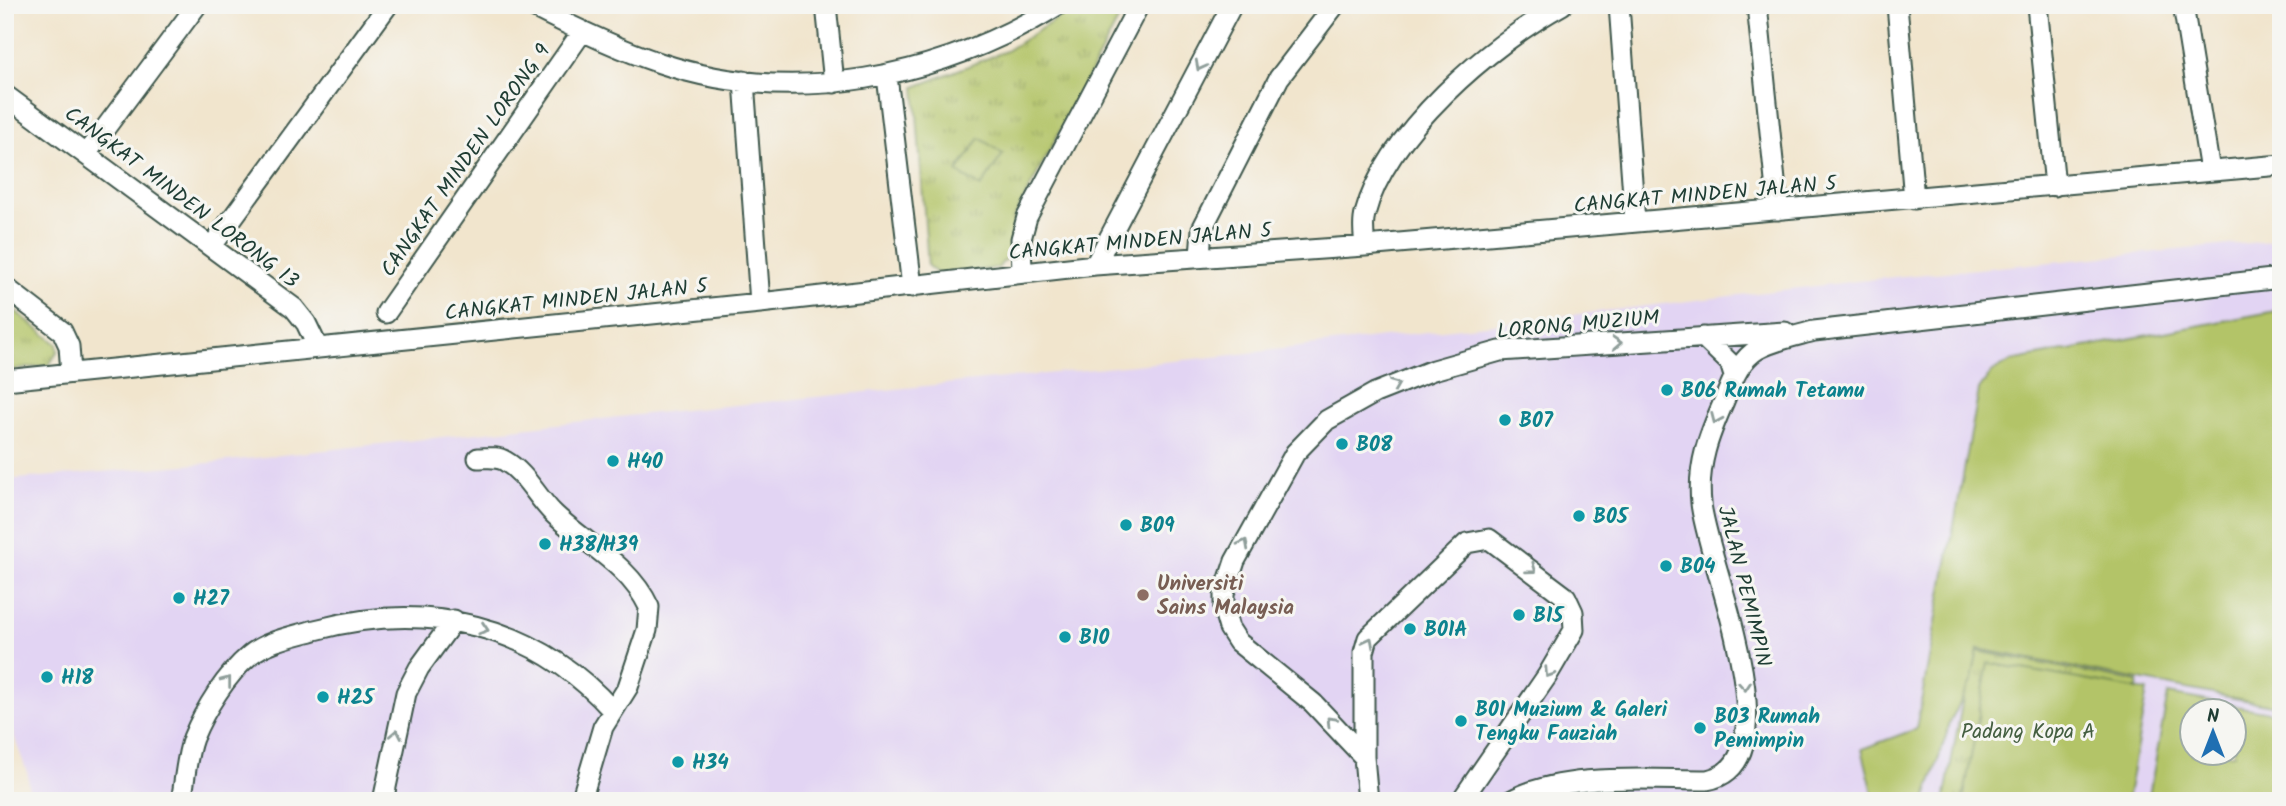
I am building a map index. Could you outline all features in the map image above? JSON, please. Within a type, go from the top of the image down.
[{"type":"street","points":[[86,154],[197,5]]},
{"type":"street","points":[[212,246],[388,5]]},
{"type":"street","points":[[529,5],[582,32],[662,64],[744,81],[834,83],[887,76],[989,44],[1058,5]]},
{"type":"street","points":[[826,5],[834,83]]},
{"type":"street","points":[[1023,273],[1021,239],[1027,217],[1139,5]]},
{"type":"street","points":[[1095,265],[1232,5]]},
{"type":"street","points":[[1200,256],[1202,229],[1279,78],[1335,5]]},
{"type":"street","points":[[1619,5],[1635,222]]},
{"type":"street","points":[[1757,5],[1778,210]]},
{"type":"street","points":[[1897,5],[1914,199]]},
{"type":"street","points":[[2037,5],[2056,186]]},
{"type":"street","points":[[2183,5],[2210,171]]},
{"type":"street","points":[[1365,246],[1367,209],[1384,172],[1404,140],[1450,88],[1486,57],[1558,6]]},
{"type":"street","name":"CANGKAT MINDEN LORONG 9","points":[[386,313],[582,32]]},
{"type":"street","points":[[887,76],[912,287]]},
{"type":"street","points":[[744,81],[760,303]]},
{"type":"street","name":"CANGKAT MINDEN LORONG 13","points":[[5,95],[294,309],[306,323],[318,348]]},
{"type":"street","name":"CANGKAT MINDEN JALAN 5","points":[[5,380],[912,287],[1095,265],[1365,246],[2281,165]]},
{"type":"street","name":"JALAN PEMIMPIN","points":[[1510,801],[1533,791],[1579,783],[1720,778],[1737,763],[1742,754],[1745,692],[1742,657],[1723,596],[1701,505],[1699,473],[1707,440],[1734,376],[1741,363],[1757,349],[1814,331],[2281,278]]},
{"type":"street","points":[[5,287],[62,331],[69,346],[72,373]]},
{"type":"street","name":"LORONG MUZIUM","points":[[1364,757],[1313,704],[1238,642],[1228,628],[1224,611],[1224,594],[1236,561],[1295,453],[1327,420],[1375,393],[1433,370],[1500,351],[1814,331]]},
{"type":"street","points":[[1703,337],[1730,363],[1734,376]]},
{"type":"street","points":[[478,458],[495,458],[507,462],[529,483],[554,514],[602,549],[647,603],[650,614],[647,630],[628,687],[603,727],[581,801]]},
{"type":"street","points":[[1368,801],[1364,757],[1364,652],[1368,638],[1467,543],[1489,539],[1566,597],[1573,612],[1574,630],[1547,676],[1461,801]]},
{"type":"street","points":[[181,801],[193,739],[213,699],[250,655],[264,646],[343,622],[412,615],[454,620],[524,645],[559,664],[587,682],[612,710]]},
{"type":"street","points":[[383,801],[406,693],[419,668],[454,620]]},
{"type":"shaded area","name":"Universiti Sains Malaysia","points":[[2281,240],[2281,801],[30,801],[28,775],[5,711],[5,480],[210,463],[655,413],[1224,356],[1884,278]]},
{"type":"green space","points":[[1078,5],[1126,5],[1015,216],[1010,253],[998,268],[939,275],[928,266],[915,87],[1006,51]]},
{"type":"green space","points":[[980,138],[1003,154],[981,187],[957,172]]},
{"type":"green space","points":[[5,303],[57,344],[58,351],[49,365],[5,371]]},
{"type":"green space","points":[[2281,310],[2281,707],[2248,701],[2248,698],[2234,698],[1978,649],[1972,680],[1951,720],[1925,801],[1875,801],[1862,749],[1916,729],[1979,390],[1991,373],[2011,361]]},
{"type":"green space","name":"Padang Kopa A","points":[[1972,650],[2138,682],[2118,801],[1944,801]]},
{"type":"green space","name":"Padang Kopa A","points":[[1988,663],[2147,691],[2127,801],[1963,801]]},
{"type":"green space","points":[[2168,694],[2191,698],[2178,698],[2178,768],[2248,768],[2248,708],[2281,714],[2281,801],[2148,801]]},
{"type":"place","name":"B06 Rumah Tetamu","points":[[1667,390]]},
{"type":"place","name":"B07","points":[[1505,420]]},
{"type":"place","name":"B08","points":[[1342,444]]},
{"type":"place","name":"H40","points":[[613,461]]},
{"type":"place","name":"B05","points":[[1579,516]]},
{"type":"place","name":"B09","points":[[1126,525]]},
{"type":"place","name":"H38/H39","points":[[545,544]]},
{"type":"place","name":"B04","points":[[1666,566]]},
{"type":"place","name":"Universiti Sains Malaysia","points":[[1143,595]]},
{"type":"place","name":"H27","points":[[179,598]]},
{"type":"place","name":"B15","points":[[1519,615]]},
{"type":"place","name":"B01A","points":[[1410,629]]},
{"type":"place","name":"B10","points":[[1065,637]]},
{"type":"place","name":"H18","points":[[47,677]]},
{"type":"place","name":"H25","points":[[323,697]]},
{"type":"place","name":"B01 Muzium & Galeri Tengku Fauziah","points":[[1461,721]]},
{"type":"place","name":"B03 Rumah Pemimpin","points":[[1700,728]]},
{"type":"place","name":"H34","points":[[678,762]]}]
